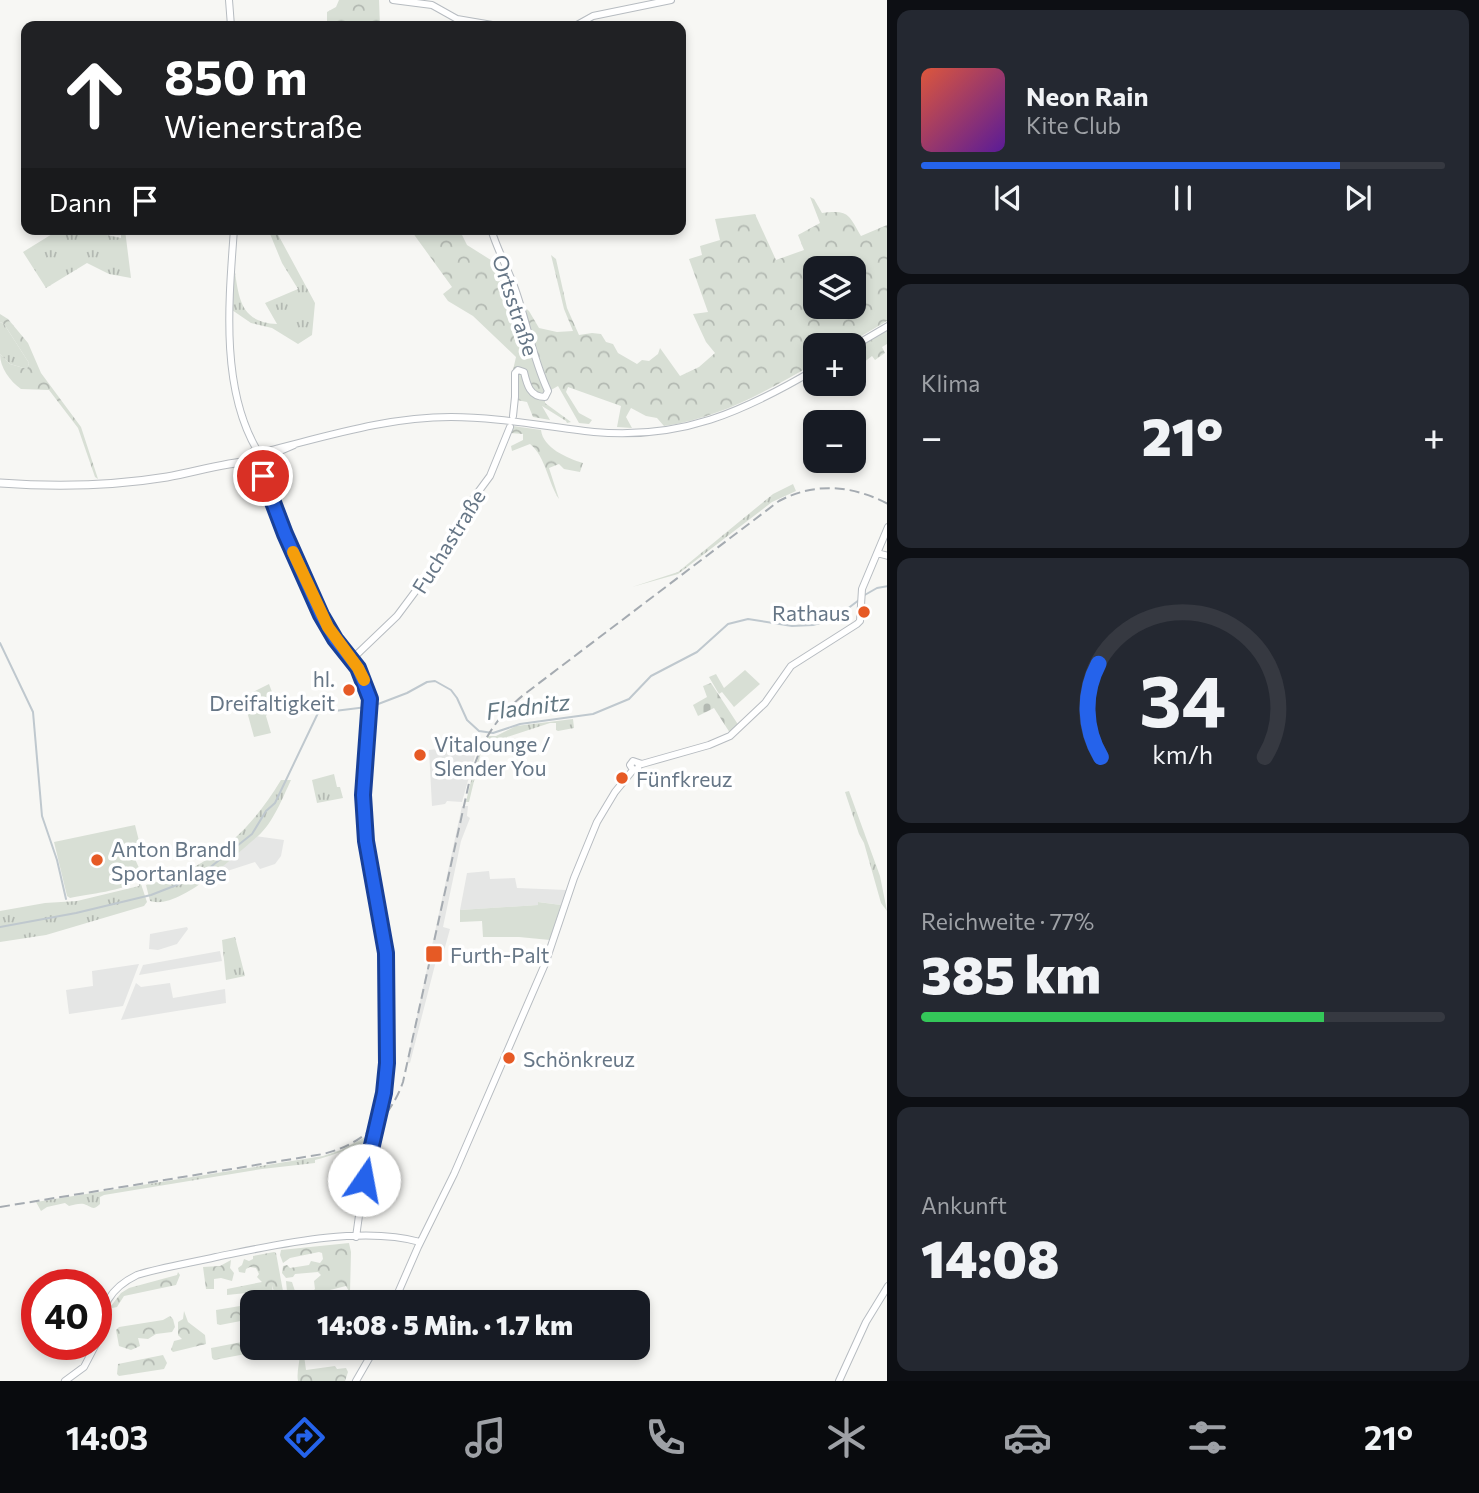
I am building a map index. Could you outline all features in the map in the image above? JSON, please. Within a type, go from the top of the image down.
[{"type":"main road","points":[[0,483],[51,486],[103,484],[152,479],[257,457]]},
{"type":"street","points":[[229,0],[231,21]]},
{"type":"street","points":[[393,0],[420,3],[441,9],[457,19],[469,21]]},
{"type":"street","points":[[584,21],[591,17],[671,0]]},
{"type":"street","points":[[234,235],[229,360],[248,431],[269,495],[321,615],[364,680],[370,703],[363,792],[367,850],[386,953],[387,1063],[384,1093],[364,1180],[356,1237]]},
{"type":"street","name":"Ortsstraße","points":[[494,235],[516,288],[534,358],[548,394],[542,397],[531,391],[522,370],[515,373],[513,416]]},
{"type":"street","points":[[866,339],[887,326]]},
{"type":"street","points":[[257,457],[375,424],[439,417],[490,418],[609,433],[663,431],[730,414],[803,376]]},
{"type":"street","name":"Fuchastraße","points":[[351,660],[418,592],[447,549],[472,499],[486,482],[510,427]]},
{"type":"street","points":[[399,1290],[454,1174],[545,964],[562,912],[601,814],[634,770],[630,766],[631,762],[639,764],[709,745],[730,736],[765,703],[791,666],[858,624],[860,596],[867,572],[887,527]]},
{"type":"street","points":[[877,553],[887,555]]},
{"type":"street","points":[[112,1294],[120,1285],[137,1275],[283,1244],[356,1237],[397,1238],[419,1244]]},
{"type":"street","points":[[839,1381],[866,1322],[887,1286]]},
{"type":"street","points":[[65,1381],[84,1367],[87,1360]]},
{"type":"street","points":[[356,1381],[368,1360]]},
{"type":"shaded area","points":[[447,748],[476,752],[462,802],[447,801],[445,804],[432,806],[429,750]]},
{"type":"shaded area","points":[[462,806],[468,806],[467,816],[470,818],[461,841],[443,927],[450,929],[442,958],[437,957],[410,1063],[407,1062]]},
{"type":"shaded area","points":[[255,836],[284,840],[281,856],[275,864],[260,869],[255,862],[221,873],[219,870]]},
{"type":"shaded area","points":[[489,871],[490,879],[515,878],[517,888],[567,890],[561,905],[539,902],[538,905],[460,910],[467,873]]},
{"type":"shaded area","points":[[187,927],[177,944],[158,950],[149,949],[150,934]]},
{"type":"shaded area","points":[[220,951],[222,961],[139,975],[143,965]]},
{"type":"shaded area","points":[[139,964],[123,1006],[69,1014],[66,990],[93,986],[92,971]]},
{"type":"shaded area","points":[[136,983],[141,987],[170,983],[173,998],[225,989],[226,1003],[121,1020]]},
{"type":"green space","points":[[339,0],[379,0],[380,21],[327,21],[327,12],[336,7]]},
{"type":"green space","points":[[810,197],[822,213],[838,212],[847,215],[861,236],[887,225],[887,321],[866,333],[803,333],[803,370],[743,402],[685,422],[664,426],[657,418],[631,408],[626,417],[632,428],[617,427],[621,406],[568,387],[566,392],[579,413],[592,420],[589,424],[579,423],[558,386],[551,390],[521,304],[529,311],[539,328],[557,332],[573,331],[564,309],[551,255],[556,259],[567,308],[579,335],[601,334],[606,342],[613,344],[618,353],[637,364],[642,360],[649,361],[658,354],[660,348],[680,376],[699,367],[715,353],[706,342],[693,314],[708,312],[689,259],[702,255],[700,246],[720,240],[715,219],[755,214],[776,260],[804,250],[798,235],[820,223]]},
{"type":"green space","points":[[51,235],[107,235],[121,238],[121,235],[126,235],[131,278],[109,274],[87,263],[46,288],[23,252]]},
{"type":"green space","points":[[270,235],[278,235],[315,303],[312,335],[298,344],[272,328],[251,323],[232,310],[234,266],[237,288],[248,313],[264,322],[277,324],[265,303],[298,289],[282,263]]},
{"type":"green space","points":[[414,235],[462,235],[467,245],[508,274],[546,391],[544,394],[533,388],[523,368],[513,370],[516,357],[473,316],[448,301],[443,294],[452,287]]},
{"type":"green space","points":[[0,314],[8,319],[28,343],[41,373],[81,427],[98,479],[78,428],[49,390],[21,389],[6,374],[0,354],[10,364],[27,369],[29,363],[4,324],[0,322]]},
{"type":"green space","points":[[0,322],[4,324],[29,363],[27,369],[10,364],[0,354]]},
{"type":"green space","points":[[887,328],[887,344],[882,347],[885,353],[875,360],[872,356],[866,361],[866,343]]},
{"type":"green space","points":[[521,372],[524,382],[545,399],[545,403],[571,422],[567,423],[542,406],[550,420],[533,417],[527,402],[517,400],[516,374]]},
{"type":"green space","points":[[513,426],[541,430],[551,447],[583,463],[580,472],[564,469],[559,464],[549,468],[559,499],[535,449],[530,444],[512,451],[511,446],[523,440],[523,434],[510,433]]},
{"type":"green space","points":[[793,484],[796,491],[772,502],[678,574],[632,587],[678,572],[773,494]]},
{"type":"green space","points":[[745,670],[760,684],[734,707],[722,692],[719,694],[709,677],[716,674],[724,688]]},
{"type":"green space","points":[[711,683],[739,726],[730,733],[714,708],[698,716],[693,705],[707,697],[703,686]]},
{"type":"green space","points":[[269,684],[278,708],[269,711],[266,716],[271,733],[254,737],[243,697]]},
{"type":"green space","points":[[573,719],[574,728],[558,731],[556,723],[550,723],[507,737],[506,749],[495,748],[494,751],[481,752],[488,736],[496,736],[516,726]]},
{"type":"green space","points":[[481,752],[469,802],[466,802],[475,768]]},
{"type":"green space","points":[[334,774],[343,798],[317,803],[312,780]]},
{"type":"green space","points":[[281,780],[291,780],[273,817],[258,836],[223,867],[192,889],[162,902],[150,901],[146,885],[188,870],[224,848],[255,818]]},
{"type":"green space","points":[[849,791],[880,876],[887,911],[881,903],[864,843],[845,792]]},
{"type":"green space","name":"Anton Brandl Sportanlage","points":[[135,825],[143,857],[135,859],[139,868],[138,880],[115,889],[70,898],[67,896],[54,842]]},
{"type":"green space","points":[[140,881],[147,902],[144,906],[46,935],[0,942],[0,911],[45,903],[77,901],[139,886]]},
{"type":"green space","points":[[538,902],[561,905],[550,940],[483,937],[482,921],[460,922],[460,910],[538,905]]},
{"type":"green space","points":[[235,937],[245,976],[226,980],[222,940]]},
{"type":"green space","points":[[367,1136],[367,1139],[371,1136],[368,1146],[315,1160],[315,1163],[104,1195],[100,1197],[100,1204],[94,1208],[82,1204],[69,1206],[65,1203],[41,1211],[36,1202],[323,1156]]},
{"type":"green space","points":[[349,1243],[350,1290],[346,1286],[314,1290],[314,1281],[321,1275],[318,1272],[295,1274],[286,1278],[282,1273],[283,1266],[290,1268],[309,1265],[311,1261],[320,1263],[323,1259],[322,1253],[290,1258],[283,1263],[281,1250]]},
{"type":"green space","points":[[276,1253],[283,1290],[273,1290],[272,1285],[273,1290],[240,1290],[240,1294],[227,1295],[227,1289],[262,1282],[257,1277],[259,1274],[256,1268],[250,1267],[245,1273],[239,1272],[238,1268],[244,1259],[249,1261],[253,1256]]},
{"type":"green space","points":[[231,1260],[230,1268],[234,1273],[232,1281],[214,1279],[214,1289],[206,1289],[203,1267],[220,1266]]},
{"type":"green space","points":[[178,1272],[180,1275],[176,1285],[124,1296],[117,1307],[112,1308],[121,1293],[129,1288],[177,1275]]},
{"type":"green space","points":[[286,1281],[292,1282],[295,1290],[287,1290]]},
{"type":"green space","points":[[240,1306],[240,1321],[217,1324],[216,1310]]},
{"type":"green space","points":[[184,1311],[188,1322],[205,1335],[206,1344],[173,1352],[171,1350],[174,1341],[182,1339],[178,1335],[178,1322],[183,1319]]},
{"type":"green space","points":[[170,1316],[175,1327],[172,1332],[156,1334],[148,1339],[138,1338],[140,1346],[131,1350],[119,1346],[116,1330],[119,1327],[163,1320]]},
{"type":"green space","points":[[240,1342],[240,1355],[214,1360],[211,1348]]},
{"type":"green space","points":[[163,1355],[167,1363],[164,1369],[119,1376],[117,1374],[118,1364]]},
{"type":"green space","points":[[300,1360],[305,1360],[306,1370],[335,1366],[337,1369],[346,1368],[348,1372],[345,1381],[298,1381]]},
{"type":"waterway","name":"Fladnitz","points":[[863,596],[877,588],[887,586]]},
{"type":"waterway","name":"Fladnitz","points":[[373,706],[435,681],[451,690],[467,720],[479,731],[493,733],[520,724],[593,714],[629,699],[651,676],[697,652],[728,624],[748,619],[792,626],[813,625],[834,619],[859,600]]},
{"type":"waterway","points":[[0,643],[33,712],[42,816],[57,860],[66,899]]},
{"type":"waterway","name":"Fladnitz","points":[[0,927],[151,895],[192,879],[252,834],[266,811],[275,803],[318,713],[367,707]]},
{"type":"railway","points":[[0,1207],[323,1154],[362,1137],[382,1119],[403,1082],[469,783],[483,744],[505,712],[526,693],[779,501],[806,491],[834,488],[861,493],[887,504]]},
{"type":"slow traffic","points":[[293,552],[321,615],[364,680]]},
{"type":"place","name":"Rathaus","points":[[864,612]]},
{"type":"place","name":"hl. Dreifaltigkeit","points":[[349,690]]},
{"type":"place","name":"Vitalounge / Slender You","points":[[420,755]]},
{"type":"place","name":"Fünfkreuz","points":[[622,778]]},
{"type":"place","name":"Anton Brandl Sportanlage","points":[[97,860]]},
{"type":"place","name":"Furth-Palt","points":[[434,954]]},
{"type":"place","name":"Schönkreuz","points":[[509,1058]]},
{"type":"route","points":[[263,476],[321,615],[335,639],[358,668],[370,699],[363,795],[366,841],[386,953],[387,1063],[386,1084],[364,1180]]}]
